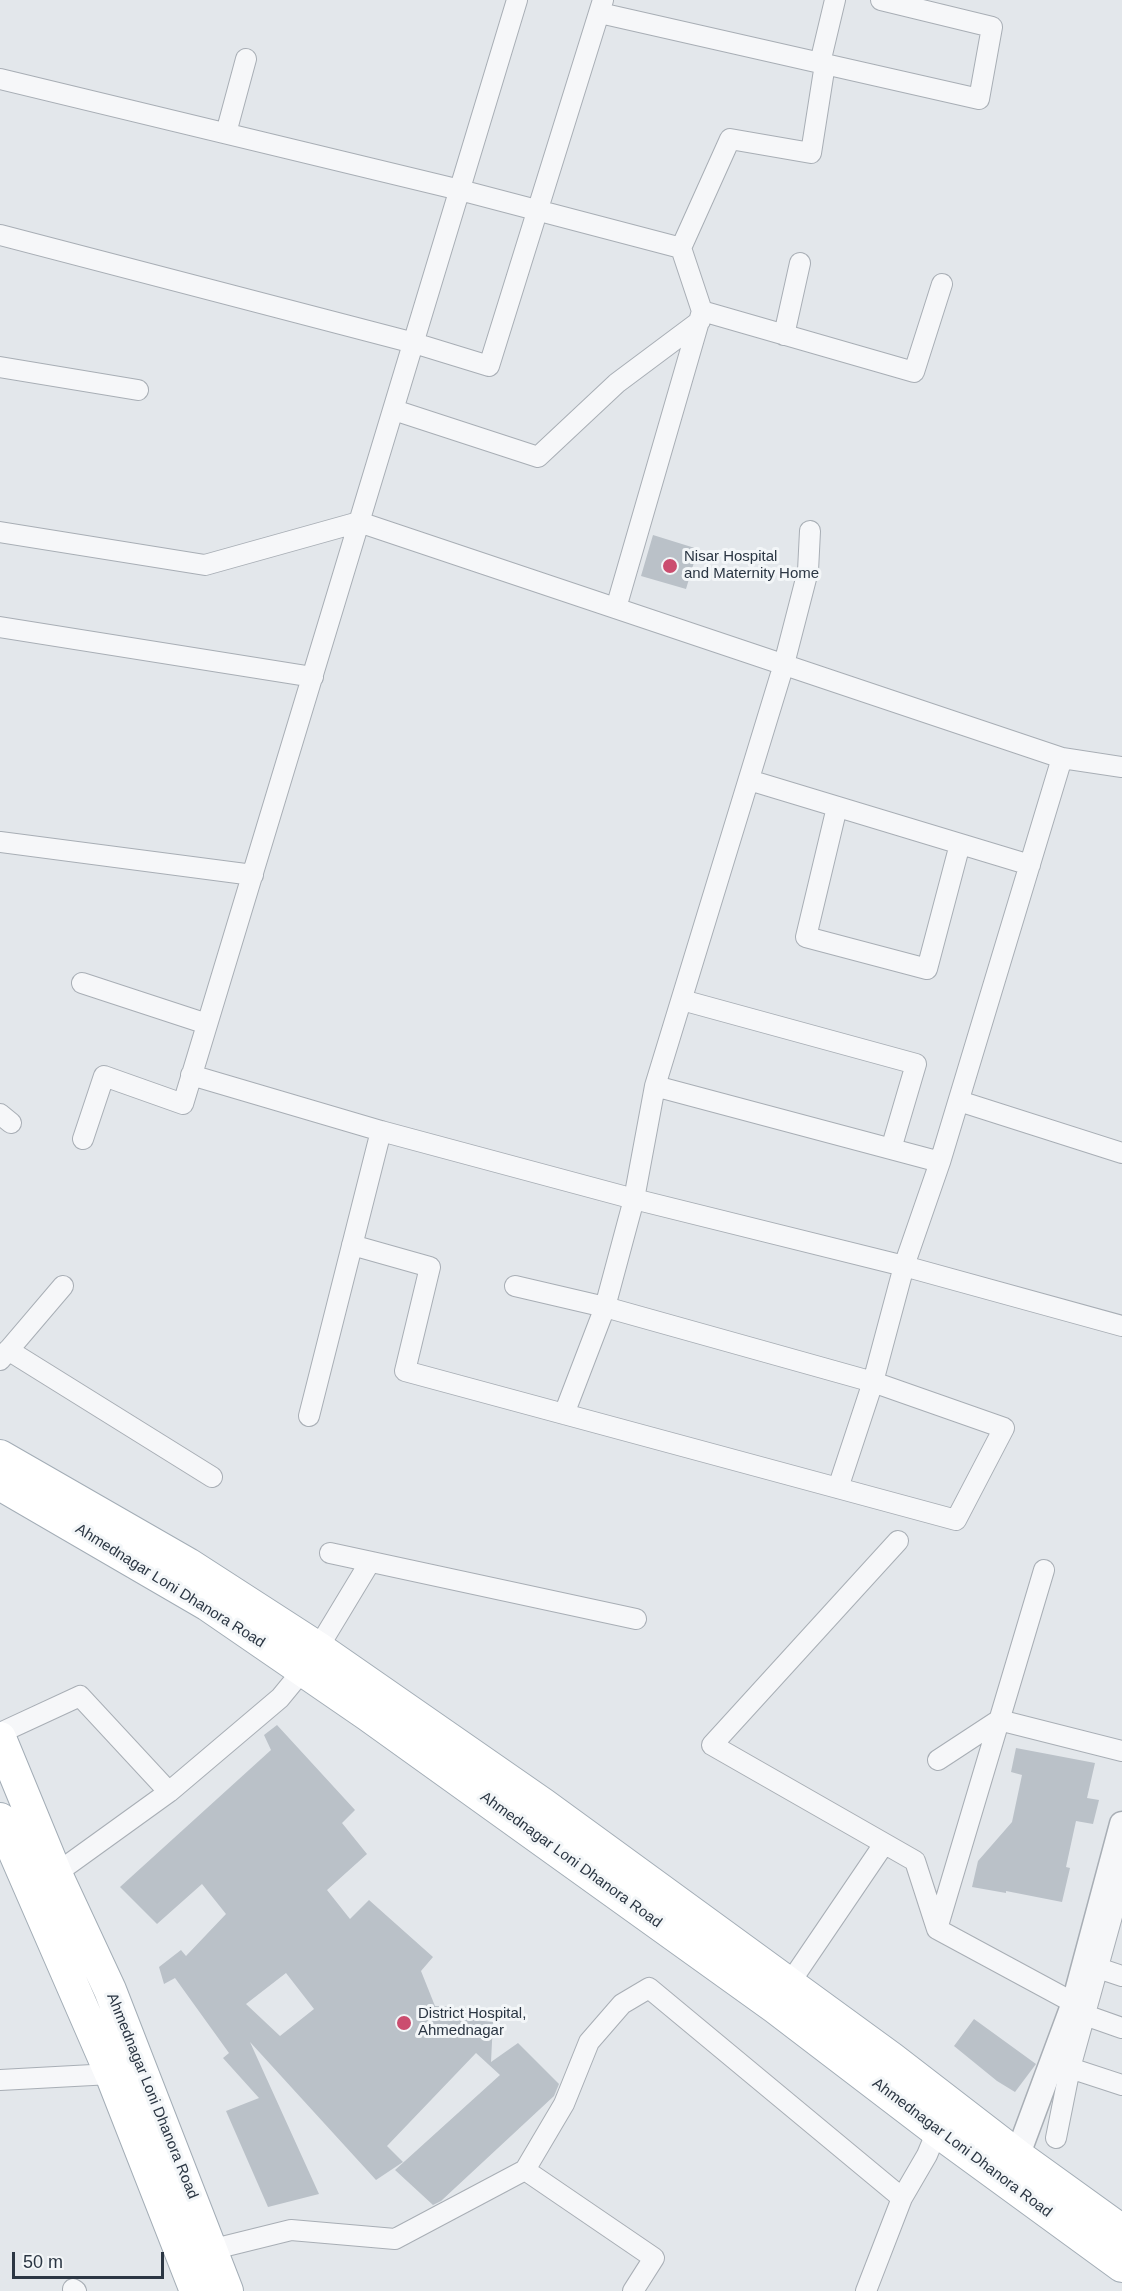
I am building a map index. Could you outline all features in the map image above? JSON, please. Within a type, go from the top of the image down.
[{"type":"main road","name":"Ahmednagar Loni Dhanora Road","points":[[0,1456],[179,1558],[937,2131],[1012,2169],[1122,2231]]},
{"type":"main road","name":"Ahmednagar Loni Dhanora Road","points":[[0,1484],[181,1589],[311,1659],[544,1805],[891,2058],[1122,2266]]},
{"type":"main road","name":"Ahmednagar Loni Dhanora Road","points":[[0,1736],[56,1874],[110,1990],[227,2291]]},
{"type":"main road","name":"Ahmednagar Loni Dhanora Road","points":[[0,1819],[111,2074],[196,2291]]},
{"type":"street","points":[[83,1139],[104,1076],[183,1104],[517,0]]},
{"type":"street","points":[[616,608],[701,316],[681,248],[730,139],[811,153],[823,63],[835,0]]},
{"type":"street","points":[[0,235],[414,343],[489,366],[602,6],[823,63],[979,99],[992,27],[881,0]]},
{"type":"street","points":[[226,134],[246,59]]},
{"type":"street","points":[[0,79],[460,190],[681,248]]},
{"type":"street","points":[[784,335],[801,263]]},
{"type":"street","points":[[701,316],[784,335],[915,372],[942,284]]},
{"type":"street","points":[[393,410],[538,457],[617,383],[701,316]]},
{"type":"street","points":[[0,367],[138,390]]},
{"type":"street","points":[[0,532],[205,565],[359,522],[1062,758],[1122,767]]},
{"type":"street","points":[[564,1414],[605,1307],[634,1199],[655,1086],[784,664],[808,571],[810,531]]},
{"type":"street","points":[[0,627],[313,677]]},
{"type":"street","points":[[838,1488],[873,1382],[904,1266],[959,1101],[1062,758]]},
{"type":"street","points":[[749,780],[1030,865]]},
{"type":"street","points":[[837,807],[806,937],[927,969],[960,844]]},
{"type":"street","points":[[0,842],[253,875]]},
{"type":"street","points":[[82,984],[207,1024]]},
{"type":"street","points":[[682,1000],[916,1064],[891,1149]]},
{"type":"street","points":[[191,1075],[381,1131],[634,1199],[904,1266],[1122,1326]]},
{"type":"street","points":[[655,1086],[940,1162]]},
{"type":"street","points":[[959,1101],[1122,1153]]},
{"type":"street","points":[[309,1416],[381,1131]]},
{"type":"street","points":[[1088,1142],[1122,1143]]},
{"type":"street","points":[[352,1245],[430,1267],[405,1371],[956,1520],[1004,1428],[873,1382],[605,1307],[515,1286]]},
{"type":"street","points":[[63,1286],[4,1355],[212,1478]]},
{"type":"street","points":[[898,1541],[712,1745],[915,1861],[937,1929],[1079,2009],[1122,2028]]},
{"type":"street","points":[[330,1553],[636,1619]]},
{"type":"street","points":[[31,1893],[169,1792],[280,1698],[311,1659],[370,1562]]},
{"type":"street","points":[[937,1929],[1044,1570]]},
{"type":"street","points":[[0,1736],[80,1696],[169,1792]]},
{"type":"street","points":[[938,1760],[999,1720],[1122,1751]]},
{"type":"street","points":[[1056,2138],[1079,2009],[1122,1824]]},
{"type":"street","points":[[789,1984],[884,1844]]},
{"type":"street","points":[[1012,2169],[1116,1927],[1122,1880]]},
{"type":"street","points":[[1098,1968],[1122,1976]]},
{"type":"street","points":[[182,2257],[291,2230],[395,2239],[525,2170],[564,2104],[589,2042],[622,2004],[649,1988],[902,2198]]},
{"type":"street","points":[[1070,2068],[1122,2085]]},
{"type":"street","points":[[0,2080],[111,2074]]},
{"type":"street","points":[[866,2291],[902,2198],[927,2155],[937,2131]]},
{"type":"street","points":[[525,2170],[654,2258],[633,2291]]},
{"type":"building","points":[[653,535],[698,549],[686,589],[641,576]]},
{"type":"building","points":[[277,1725],[355,1810],[342,1823],[367,1854],[327,1890],[350,1919],[369,1900],[433,1957],[421,1971],[435,2006],[477,2008],[475,2020],[493,2022],[491,2062],[518,2043],[559,2084],[554,2096],[441,2201],[433,2205],[395,2170],[500,2075],[476,2053],[387,2146],[403,2162],[376,2180],[250,2042],[319,2194],[268,2207],[226,2111],[259,2098],[223,2058],[229,2053],[175,1978],[164,1984],[159,1967],[181,1950],[186,1956],[226,1914],[202,1884],[157,1924],[120,1887],[271,1750],[264,1735]],"holes":[[[286,1973],[314,2009],[280,2036],[246,2004]]]},
{"type":"building","points":[[1016,1748],[1095,1763],[1087,1798],[1099,1800],[1093,1824],[1076,1821],[1066,1867],[1070,1868],[1062,1902],[972,1887],[978,1861],[1012,1822],[1022,1775],[1011,1772]]},
{"type":"building","points":[[974,2019],[1036,2064],[1015,2092],[997,2081],[954,2046]]},
{"type":"place","name":"Nisar Hospital and Maternity Home","points":[[670,566]]},
{"type":"place","name":"District Hospital, Ahmednagar","points":[[404,2023]]}]
